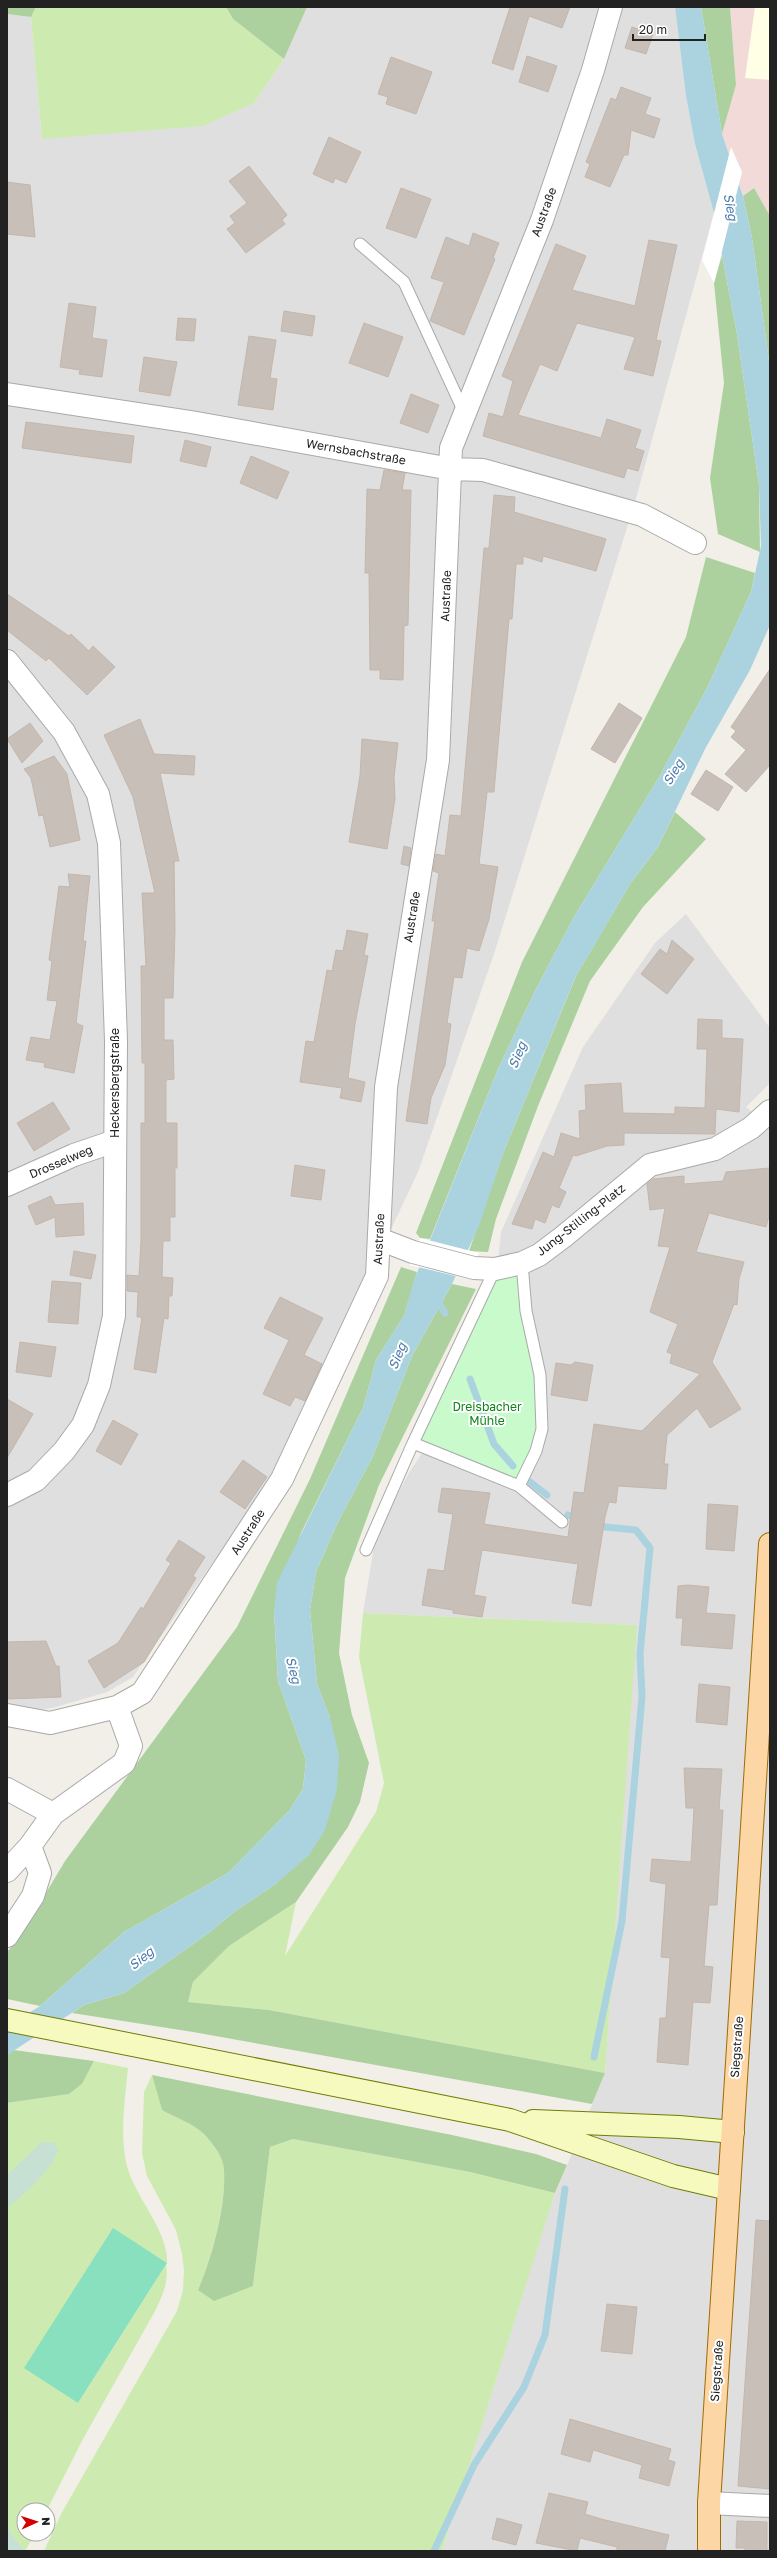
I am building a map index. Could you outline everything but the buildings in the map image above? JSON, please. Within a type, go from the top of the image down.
[{"type":"main road","name":"Siegstraße","points":[[709,2551],[709,2503],[770,1552]]},
{"type":"street","name":"Austraße","points":[[7,1715],[50,1723],[117,1707],[142,1693],[282,1479],[377,1276],[386,1087],[438,760],[452,448],[542,220],[593,70],[611,7]]},
{"type":"street","name":"Wernsbachstraße","points":[[7,394],[191,422],[451,469],[483,470],[642,515],[695,543]]},
{"type":"street","name":"Heckersbergstraße","points":[[7,661],[64,732],[98,794],[109,843],[116,1041],[114,1316],[99,1385],[83,1425],[64,1451],[36,1480],[7,1495]]},
{"type":"street","name":"Jung-Stilling-Platz","points":[[379,1239],[413,1252],[484,1269],[522,1263],[539,1255],[563,1237],[650,1165],[715,1149],[751,1128],[770,1111]]},
{"type":"street","name":"Drosselweg","points":[[7,1185],[74,1156],[115,1141]]},
{"type":"street","points":[[7,1871],[30,1846],[53,1814],[124,1763],[131,1746],[117,1707]]},
{"type":"street","points":[[7,1789],[53,1814]]},
{"type":"street","points":[[7,1936],[33,1896],[40,1873],[30,1846]]},
{"type":"street","points":[[7,2020],[510,2120],[673,2176],[729,2189]]},
{"type":"street","points":[[510,2120],[679,2127],[733,2132]]},
{"type":"street","points":[[709,2503],[770,2506]]},
{"type":"lane","points":[[360,244],[404,282],[465,413]]},
{"type":"lane","points":[[519,1486],[536,1451],[542,1428],[540,1375],[526,1311],[522,1263]]},
{"type":"lane","points":[[366,1550],[413,1443],[484,1269]]},
{"type":"lane","points":[[413,1443],[519,1486],[562,1522]]},
{"type":"shaded area","points":[[307,7],[675,7],[686,96],[695,144],[714,213],[635,502],[494,954],[418,1172],[277,1470],[133,1677],[107,1692],[56,1707],[25,1713],[7,1708],[7,14],[31,17],[42,139],[254,103],[284,59]]},
{"type":"shaded area","points":[[730,7],[770,7],[770,216],[754,188],[743,196],[722,134],[736,85]]},
{"type":"shaded area","points":[[755,7],[770,7],[770,80],[745,78]]},
{"type":"shaded area","points":[[686,914],[770,1028],[770,1083],[746,1107],[770,1126],[770,2551],[442,2551],[551,2204],[605,2073],[636,1625],[363,1613],[376,1534],[409,1473],[428,1444],[495,1291],[501,1232],[583,1047],[655,943]]},
{"type":"shaded area","points":[[42,2142],[54,2143],[58,2150],[56,2157],[37,2181],[21,2197],[7,2207],[7,2175]]},
{"type":"shaded area","points":[[7,2523],[16,2542],[25,2551],[7,2551]]},
{"type":"green space","points":[[7,7],[36,7],[31,17],[7,14]]},
{"type":"green space","points":[[36,7],[226,7],[233,19],[284,59],[254,103],[203,126],[42,139],[31,17]]},
{"type":"green space","points":[[226,7],[307,7],[284,59],[233,19]]},
{"type":"green space","points":[[701,7],[730,7],[736,85],[722,134]]},
{"type":"green space","points":[[754,188],[770,216],[770,368],[752,238],[743,196]]},
{"type":"green space","points":[[722,255],[737,334],[759,485],[760,552],[718,534],[710,478],[724,383],[714,283]]},
{"type":"green space","points":[[706,557],[755,573],[751,592],[707,688],[658,779],[574,917],[536,989],[498,1069],[430,1239],[420,1238],[416,1233],[522,962],[686,637]]},
{"type":"green space","points":[[675,812],[706,839],[643,907],[590,981],[538,1106],[496,1219],[488,1252],[469,1251],[504,1151],[576,976],[630,884],[658,847]]},
{"type":"green space","name":"Dreisbacher Mühle","points":[[522,1263],[542,1429],[519,1486],[413,1443],[495,1269]]},
{"type":"green space","points":[[401,1267],[417,1272],[404,1316],[376,1360],[363,1408],[301,1533],[274,1611],[278,1681],[306,1760],[303,1789],[289,1811],[228,1873],[124,1932],[40,2006],[7,1999],[7,1952],[19,1938],[65,1861],[237,1627],[310,1479]]},
{"type":"green space","points":[[452,1284],[476,1289],[379,1485],[345,1578],[339,1653],[352,1715],[369,1763],[360,1802],[348,1827],[296,1902],[229,1946],[193,1982],[188,2002],[269,2010],[605,2073],[592,2104],[193,2032],[72,2013],[84,2005],[124,1993],[210,1932],[234,1912],[277,1883],[330,1718],[317,1684],[310,1610],[316,1572],[337,1524],[373,1456],[412,1356]]},
{"type":"green space","points":[[363,1613],[637,1625],[605,2073],[269,2010],[188,2002],[193,1982],[229,1946],[296,1902],[285,1956],[376,1812],[384,1783],[359,1657]]},
{"type":"green space","points":[[14,2050],[94,2061],[82,2084],[69,2094],[7,2103],[7,2055]]},
{"type":"green space","points":[[94,2061],[128,2068],[123,2127],[126,2162],[130,2175],[162,2238],[166,2251],[167,2263],[113,2229],[78,2403],[166,2265],[167,2278],[162,2296],[154,2313],[83,2439],[51,2502],[16,2502],[16,2540],[11,2534],[7,2523],[7,2103],[69,2094],[82,2084]]},
{"type":"green space","points":[[152,2075],[162,2110],[200,2130],[217,2151],[224,2166],[223,2200],[217,2231],[198,2290],[253,2286],[270,2147],[293,2139],[470,2172],[555,2193],[442,2551],[44,2551],[48,2542],[56,2542],[56,2525],[61,2514],[177,2311],[183,2290],[184,2270],[176,2230],[147,2176],[142,2153],[144,2092]]},
{"type":"green space","points":[[152,2075],[452,2135],[536,2154],[567,2165],[555,2193],[470,2172],[293,2139],[270,2147],[253,2286],[214,2301],[198,2290],[217,2232],[223,2200],[224,2166],[214,2146],[200,2130],[162,2110]]},
{"type":"green space","points":[[113,2228],[167,2263],[78,2403],[24,2368]]},
{"type":"green space","points":[[18,2542],[30,2542],[25,2551]]},
{"type":"water","name":"Sieg","points":[[675,7],[701,7],[722,134],[743,196],[752,238],[770,368],[770,625],[750,670],[705,749],[658,847],[630,884],[575,978],[504,1151],[479,1226],[452,1284],[412,1356],[373,1456],[337,1524],[316,1572],[310,1610],[317,1684],[330,1718],[339,1755],[337,1789],[325,1830],[309,1855],[277,1883],[234,1912],[210,1932],[124,1993],[84,2005],[7,2055],[7,2027],[40,2006],[124,1932],[228,1873],[289,1811],[303,1789],[306,1760],[278,1681],[274,1611],[277,1583],[363,1408],[376,1360],[404,1316],[413,1283],[498,1069],[536,989],[574,917],[658,779],[707,688],[751,592],[761,546],[759,485],[737,334],[714,213],[695,144],[686,96]]},
{"type":"pier","points":[[731,147],[742,172],[714,283],[702,260]]},
{"type":"pier","points":[[420,1238],[479,1253],[468,1279],[410,1265]]},
{"type":"waterway","points":[[436,1298],[445,1313]]},
{"type":"waterway","points":[[470,1379],[494,1444],[513,1466]]},
{"type":"waterway","points":[[530,1482],[547,1495]]},
{"type":"waterway","points":[[568,1515],[580,1520]]},
{"type":"waterway","points":[[594,2057],[622,1921],[642,1697],[640,1654],[650,1548],[636,1530],[595,1526]]},
{"type":"waterway","points":[[434,2551],[474,2465],[524,2387],[545,2335],[565,2189]]}]
